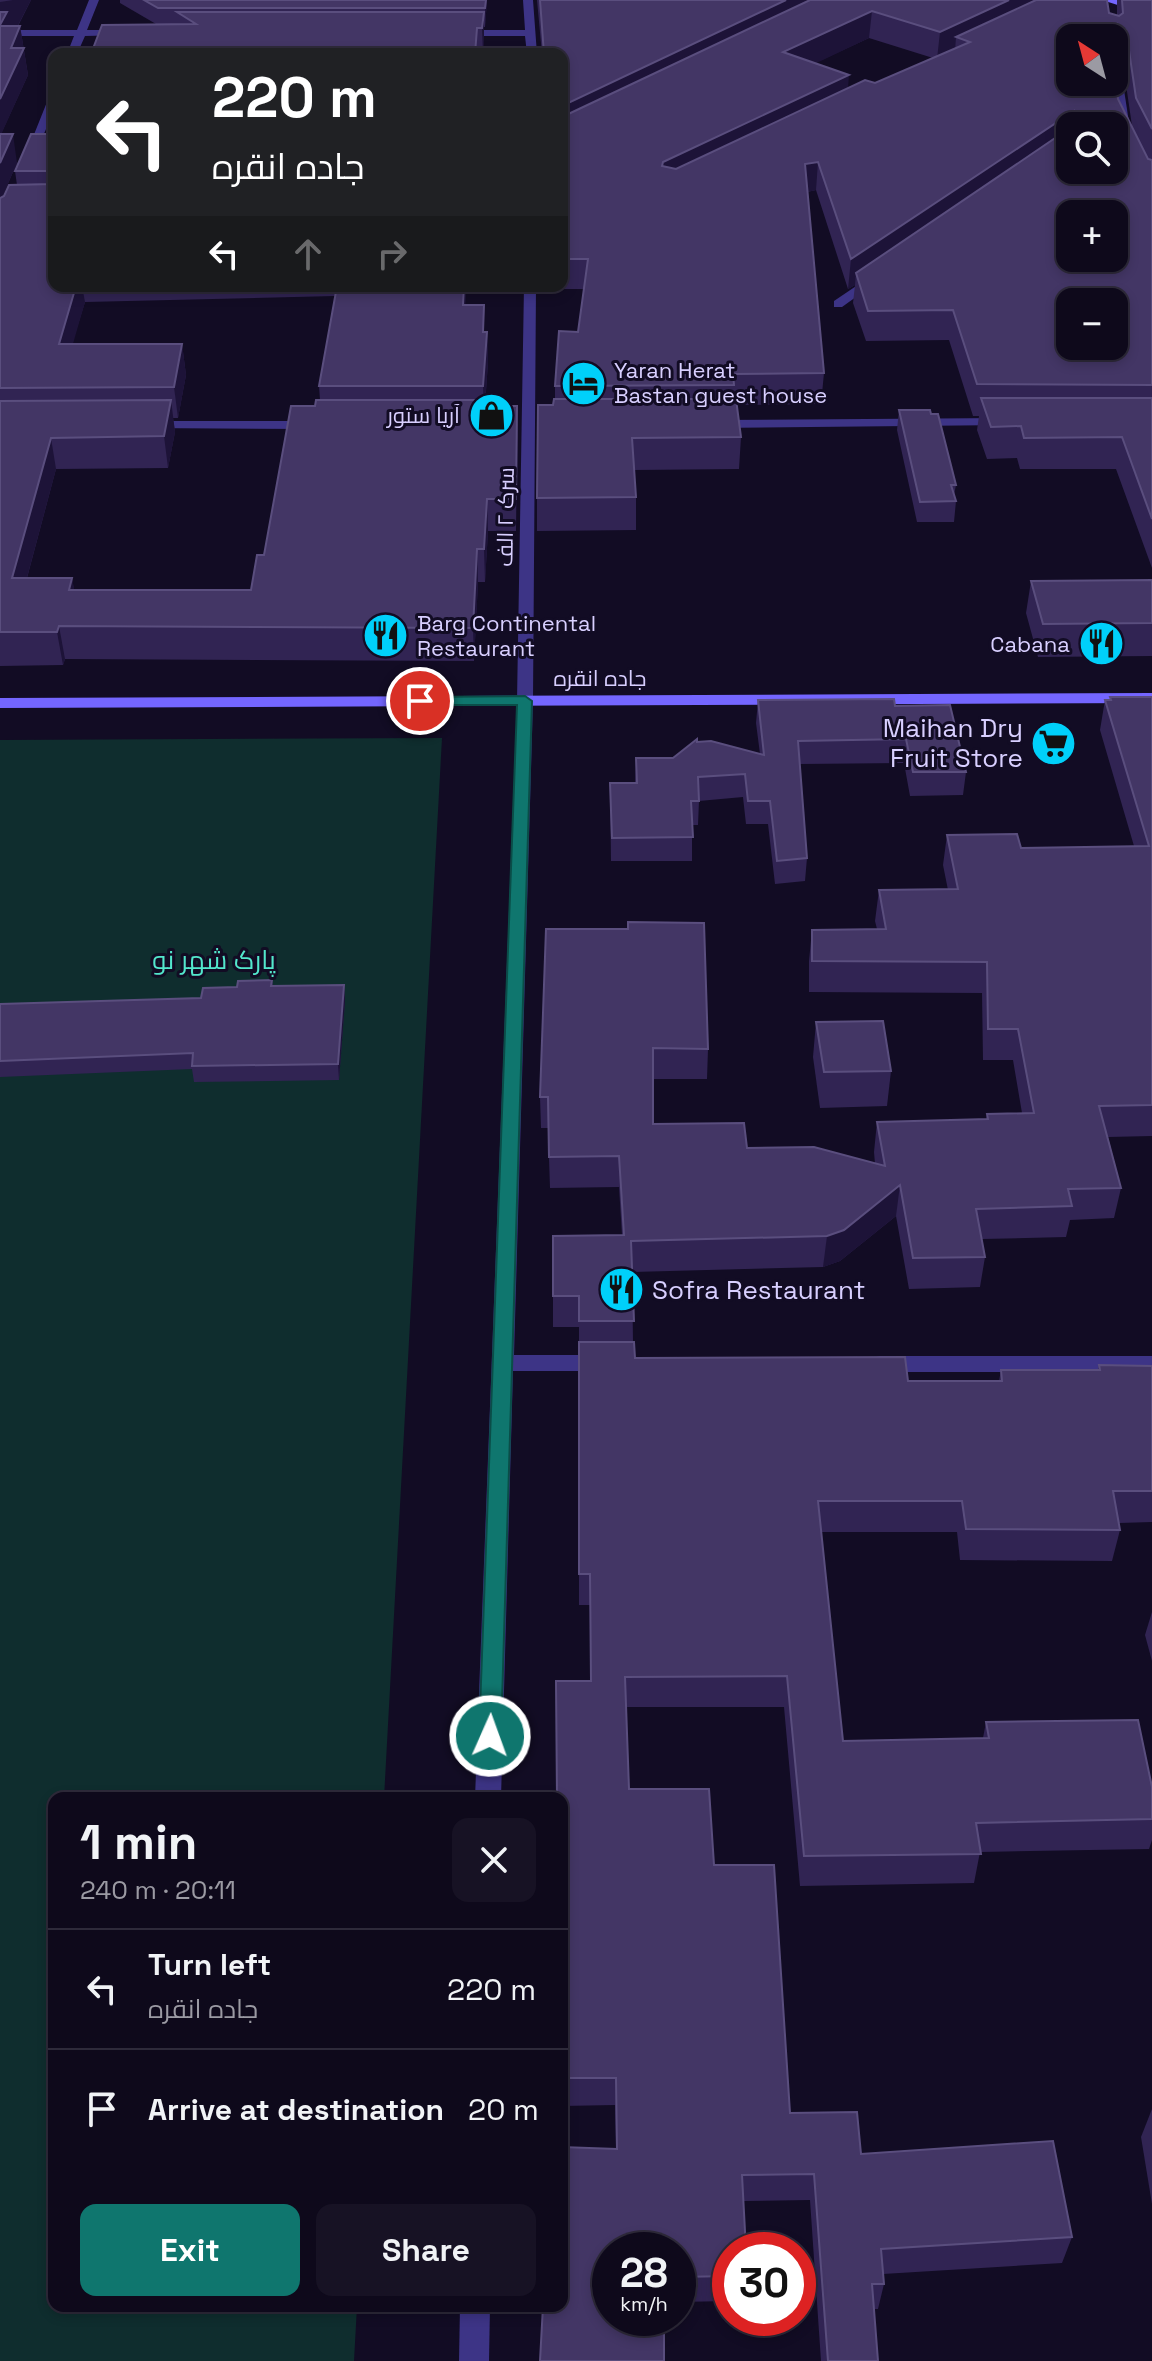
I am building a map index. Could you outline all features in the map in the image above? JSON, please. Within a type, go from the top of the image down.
[{"type":"main road","points":[[1107,0],[1152,13]]},
{"type":"main road","name":"جاده انقره","points":[[0,703],[1152,698]]},
{"type":"street","points":[[74,48],[94,0]]},
{"type":"street","points":[[528,0],[532,48]]},
{"type":"street","points":[[1107,0],[1108,13]]},
{"type":"street","points":[[0,33],[143,33]]},
{"type":"street","points":[[454,33],[532,33]]},
{"type":"street","points":[[19,180],[48,111]]},
{"type":"street","points":[[838,304],[890,269]]},
{"type":"street","name":"سرک ۲ الف","points":[[488,1792],[536,425],[530,292]]},
{"type":"street","points":[[700,424],[1027,422]]},
{"type":"street","points":[[128,425],[320,425]]},
{"type":"street","points":[[512,425],[536,425]]},
{"type":"street","points":[[503,1363],[630,1363]]},
{"type":"street","points":[[851,1364],[1152,1364]]},
{"type":"street","points":[[474,2361],[475,2312]]},
{"type":"green space","name":"پارک شهر نو","points":[[442,738],[384,1792],[48,1792],[48,2312],[357,2312],[354,2361],[0,2361],[0,740]]},
{"type":"building","points":[[144,0],[486,0],[485,8],[158,8]]},
{"type":"building","points":[[540,0],[786,0],[568,103],[568,48],[544,48]]},
{"type":"building","points":[[810,0],[1009,0],[940,32],[872,11],[783,52],[849,75],[663,162],[662,166],[676,169],[865,80],[875,83],[970,42],[956,37],[1036,0],[1107,0],[1109,13],[1119,16],[1123,13],[1122,0],[1152,0],[1152,129],[1136,98],[1128,24],[1056,24],[1056,96],[1118,96],[1124,112],[1056,112],[1056,123],[851,259],[818,162],[805,164],[824,373],[733,374],[734,385],[555,386],[559,331],[578,332],[588,259],[568,259],[568,114]]},
{"type":"building","points":[[0,12],[7,12],[0,25]]},
{"type":"building","points":[[177,12],[484,12],[482,28],[477,28],[475,48],[93,48],[102,25],[196,24]]},
{"type":"building","points":[[0,26],[20,26],[11,48],[24,48],[0,99]]},
{"type":"building","points":[[1128,119],[1148,159],[1152,160],[1152,385],[977,384],[953,310],[868,311],[856,273],[1056,137],[1056,184],[1128,184]]},
{"type":"building","points":[[0,134],[13,134],[0,163]]},
{"type":"building","points":[[31,134],[48,134],[48,171],[15,171]]},
{"type":"building","points":[[48,184],[48,292],[74,292],[59,344],[182,344],[174,387],[0,388],[0,198],[9,185]]},
{"type":"building","points":[[336,292],[464,292],[463,305],[484,305],[483,332],[487,332],[483,386],[319,386]]},
{"type":"building","points":[[981,398],[1152,398],[1152,519],[1122,437],[1024,438],[1021,426],[991,427]]},
{"type":"building","points":[[554,399],[736,399],[741,437],[632,438],[636,497],[537,498],[538,405],[553,405]]},
{"type":"building","points":[[171,400],[164,436],[51,438],[12,578],[72,578],[69,590],[251,590],[257,555],[264,555],[291,406],[315,406],[316,400],[482,400],[482,406],[517,406],[516,499],[487,499],[484,549],[477,549],[473,628],[59,626],[57,632],[0,632],[0,401]]},
{"type":"building","points":[[899,410],[930,410],[931,414],[938,414],[956,485],[951,485],[956,501],[920,502]]},
{"type":"building","points":[[1152,580],[1152,623],[1043,624],[1031,581]]},
{"type":"building","points":[[1110,697],[1152,697],[1152,1105],[1099,1106],[1121,1188],[1068,1189],[1072,1206],[976,1209],[985,1257],[913,1258],[900,1185],[844,1230],[827,1236],[631,1241],[634,1321],[579,1321],[579,1296],[553,1296],[553,1236],[624,1235],[619,1156],[549,1157],[548,1097],[540,1097],[546,929],[628,929],[628,922],[704,923],[708,1049],[653,1048],[653,1124],[744,1123],[747,1148],[814,1147],[885,1166],[877,1122],[988,1119],[987,1114],[1034,1113],[1018,1029],[988,1029],[987,962],[812,961],[812,930],[886,929],[879,890],[958,889],[947,835],[1017,834],[1021,848],[1149,846],[1105,700],[1111,700]]},
{"type":"building","points":[[894,699],[895,706],[950,705],[966,772],[913,772],[906,739],[798,741],[807,858],[777,861],[770,801],[748,801],[745,774],[698,777],[699,801],[691,801],[693,837],[612,838],[610,783],[637,783],[636,758],[673,758],[697,739],[697,742],[711,741],[764,755],[758,700]]},
{"type":"building","points":[[272,980],[271,986],[344,985],[338,1064],[192,1066],[193,1053],[0,1061],[0,1004],[201,998],[203,988],[237,987],[238,981]]},
{"type":"building","points":[[883,1021],[891,1071],[824,1072],[816,1022]]},
{"type":"building","points":[[579,1342],[634,1342],[635,1358],[905,1357],[908,1381],[1002,1381],[1001,1370],[1100,1370],[1099,1365],[1152,1366],[1152,1491],[1113,1491],[1120,1530],[966,1529],[962,1501],[818,1501],[843,1741],[989,1738],[986,1722],[1138,1720],[1152,1787],[1152,1819],[976,1823],[981,1854],[804,1856],[787,1676],[625,1677],[629,1789],[709,1789],[714,1865],[774,1865],[790,2113],[857,2112],[861,2154],[1053,2141],[1072,2237],[881,2249],[884,2284],[872,2284],[878,2361],[828,2361],[814,2174],[742,2175],[745,2232],[712,2232],[712,2276],[696,2277],[696,2232],[592,2232],[592,2336],[664,2336],[664,2361],[540,2361],[543,2312],[568,2312],[568,2147],[617,2149],[616,2078],[568,2078],[568,1792],[557,1792],[556,1681],[591,1681],[590,1574],[579,1574]]},
{"type":"place","name":"Yaran Herat Bastan guest house","points":[[583,383]]},
{"type":"place","name":"آریا ستور","points":[[491,415]]},
{"type":"place","name":"Barg Continental Restaurant","points":[[386,636]]},
{"type":"place","name":"Cabana","points":[[1101,644]]},
{"type":"place","name":"Maihan Dry Fruit Store","points":[[1054,743]]},
{"type":"place","name":"Sofra Restaurant","points":[[621,1290]]},
{"type":"route","points":[[420,701],[525,701],[490,1736]]}]
